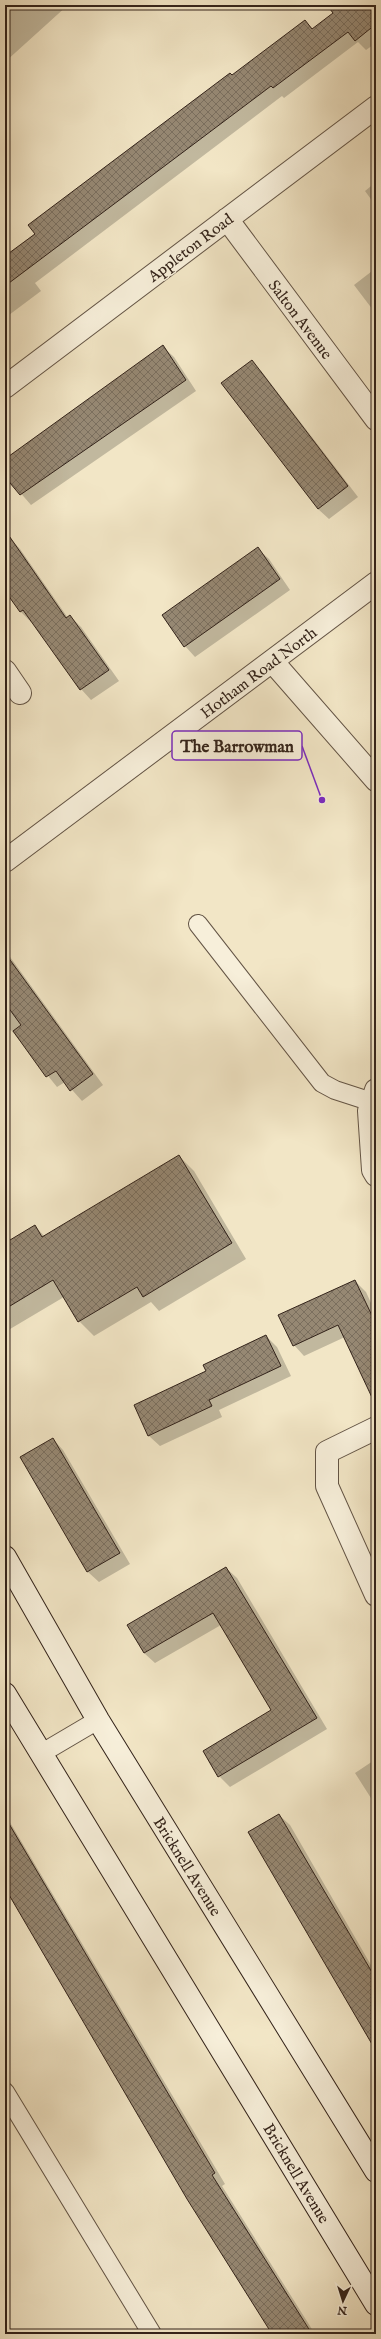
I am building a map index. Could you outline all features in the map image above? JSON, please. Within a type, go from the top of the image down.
[{"type":"street","name":"Appleton Road","points":[[5,387],[376,107]]},
{"type":"street","name":"Salton Avenue","points":[[227,219],[376,420]]},
{"type":"street","name":"Hotham Road North","points":[[5,861],[376,584]]},
{"type":"street","points":[[272,661],[376,780]]},
{"type":"street","points":[[5,671],[20,693]]},
{"type":"street","points":[[374,1096],[369,1110],[373,1170],[376,1175]]},
{"type":"street","points":[[376,1428],[328,1452],[327,1486],[376,1595]]},
{"type":"street","name":"Bricknell Avenue","points":[[5,1557],[98,1720],[376,2171]]},
{"type":"street","name":"Bricknell Avenue","points":[[5,1694],[376,2304]]},
{"type":"lane","points":[[198,924],[322,1083],[335,1090],[374,1096]]},
{"type":"lane","points":[[42,1754],[98,1720]]},
{"type":"lane","points":[[5,2092],[152,2334]]},
{"type":"building","points":[[327,5],[376,5],[376,24],[355,41],[348,32],[273,88],[271,86],[5,286],[5,256],[35,234],[28,225],[230,73],[232,75],[305,20],[312,29],[333,13]]},
{"type":"building","points":[[163,345],[186,380],[20,495],[5,477],[5,459]]},
{"type":"building","points":[[252,360],[348,486],[318,509],[221,383]]},
{"type":"building","points":[[5,530],[66,618],[70,615],[109,670],[80,690],[23,610],[20,612],[5,591]]},
{"type":"building","points":[[258,547],[280,579],[184,647],[162,615]]},
{"type":"building","points":[[5,953],[93,1074],[70,1091],[56,1071],[46,1077],[13,1031],[21,1025],[5,1003]]},
{"type":"building","points":[[179,1155],[232,1243],[143,1297],[137,1287],[78,1322],[53,1280],[5,1309],[5,1243],[35,1225],[42,1237]]},
{"type":"building","points":[[355,1280],[376,1324],[376,1406],[338,1325],[293,1346],[278,1315]]},
{"type":"building","points":[[266,1335],[281,1366],[209,1400],[212,1406],[148,1436],[134,1405],[206,1371],[203,1365]]},
{"type":"building","points":[[53,1438],[120,1553],[87,1572],[20,1457]]},
{"type":"building","points":[[226,1567],[317,1718],[218,1777],[203,1751],[271,1710],[213,1613],[144,1653],[127,1625]]},
{"type":"building","points":[[279,1814],[376,1979],[376,2051],[248,1832]]},
{"type":"building","points":[[5,1817],[215,2173],[212,2175],[312,2334],[272,2334],[187,2199],[5,1888]]},
{"type":"place","name":"The Barrowman","points":[[322,800]]}]
